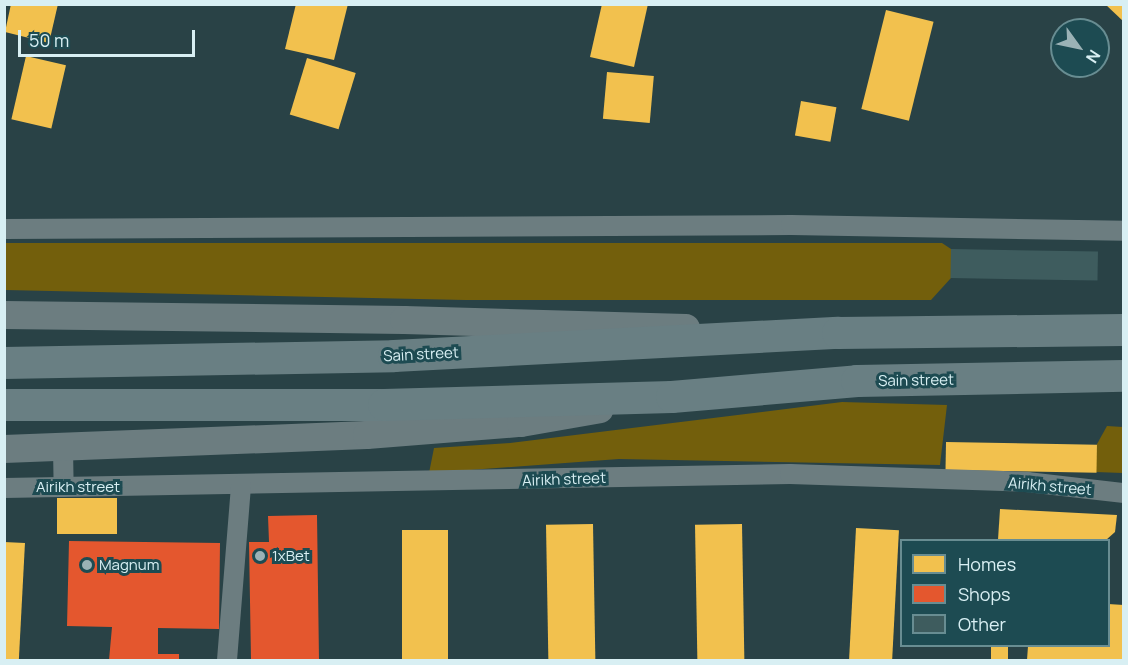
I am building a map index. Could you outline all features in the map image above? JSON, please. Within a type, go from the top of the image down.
[{"type":"main road","name":"Sain street","points":[[4,315],[404,320],[838,333],[1124,330]]},
{"type":"main road","name":"Sain street","points":[[4,363],[394,356],[838,333]]},
{"type":"main road","name":"Sain street","points":[[4,405],[384,405],[672,397],[857,381],[1124,376]]},
{"type":"main road","name":"Sain street","points":[[4,448],[63,448],[367,435],[521,423],[672,397]]},
{"type":"street","points":[[4,229],[791,225],[1124,231]]},
{"type":"street","points":[[63,448],[64,487]]},
{"type":"street","name":"Airikh street","points":[[4,488],[241,486],[790,474],[1026,483],[1124,493]]},
{"type":"street","points":[[227,660],[241,486]]},
{"type":"shaded area","points":[[5,243],[942,243],[951,249],[951,278],[931,300],[465,300],[5,290]]},
{"type":"shaded area","points":[[842,402],[947,405],[940,465],[619,459],[429,473],[434,448],[510,443]]},
{"type":"shaded area","points":[[1107,426],[1123,427],[1123,473],[1095,472],[1097,444]]},
{"type":"building: Homes","points":[[11,4],[58,4],[49,43],[5,32]]},
{"type":"building: Homes","points":[[296,4],[348,4],[334,60],[285,49]]},
{"type":"building: Homes","points":[[602,4],[648,4],[634,67],[590,57]]},
{"type":"building: Homes","points":[[1105,4],[1124,4],[1124,22]]},
{"type":"building: Homes","points":[[886,10],[934,22],[909,121],[861,109]]},
{"type":"building: Homes","points":[[26,56],[66,65],[51,129],[11,119]]},
{"type":"building: Homes","points":[[307,58],[356,73],[339,129],[290,114]]},
{"type":"building: Homes","points":[[607,72],[654,76],[650,123],[603,119]]},
{"type":"building: Homes","points":[[801,101],[836,107],[830,142],[795,135]]},
{"type":"building: Homes","points":[[946,442],[1097,445],[1096,473],[946,470]]},
{"type":"building: Homes","points":[[57,498],[117,498],[117,534],[57,534]]},
{"type":"building: Homes","points":[[1000,509],[1117,515],[1115,532],[1107,539],[998,539]]},
{"type":"building: Homes","points":[[593,524],[595,660],[548,660],[546,525]]},
{"type":"building: Homes","points":[[742,524],[744,660],[697,660],[695,525]]},
{"type":"building: Homes","points":[[856,528],[899,530],[892,660],[849,660]]},
{"type":"building: Homes","points":[[402,530],[448,530],[448,660],[402,660]]},
{"type":"building: Homes","points":[[4,542],[25,543],[19,660],[4,660]]},
{"type":"building: Homes","points":[[1110,604],[1124,605],[1124,660],[1027,660],[1028,647],[1110,647]]},
{"type":"building: Homes","points":[[991,647],[1008,647],[1008,660],[991,660]]},
{"type":"building: Shops","points":[[317,515],[319,660],[251,660],[249,542],[269,542],[268,516]]},
{"type":"building: Shops","points":[[69,541],[220,543],[219,629],[158,628],[158,654],[179,654],[179,660],[109,660],[112,627],[67,626]]},
{"type":"building: Other","points":[[951,249],[1098,252],[1097,281],[950,278]]},
{"type":"place","name":"1xBet","points":[[260,556]]},
{"type":"place","name":"Magnum","points":[[87,565]]}]
